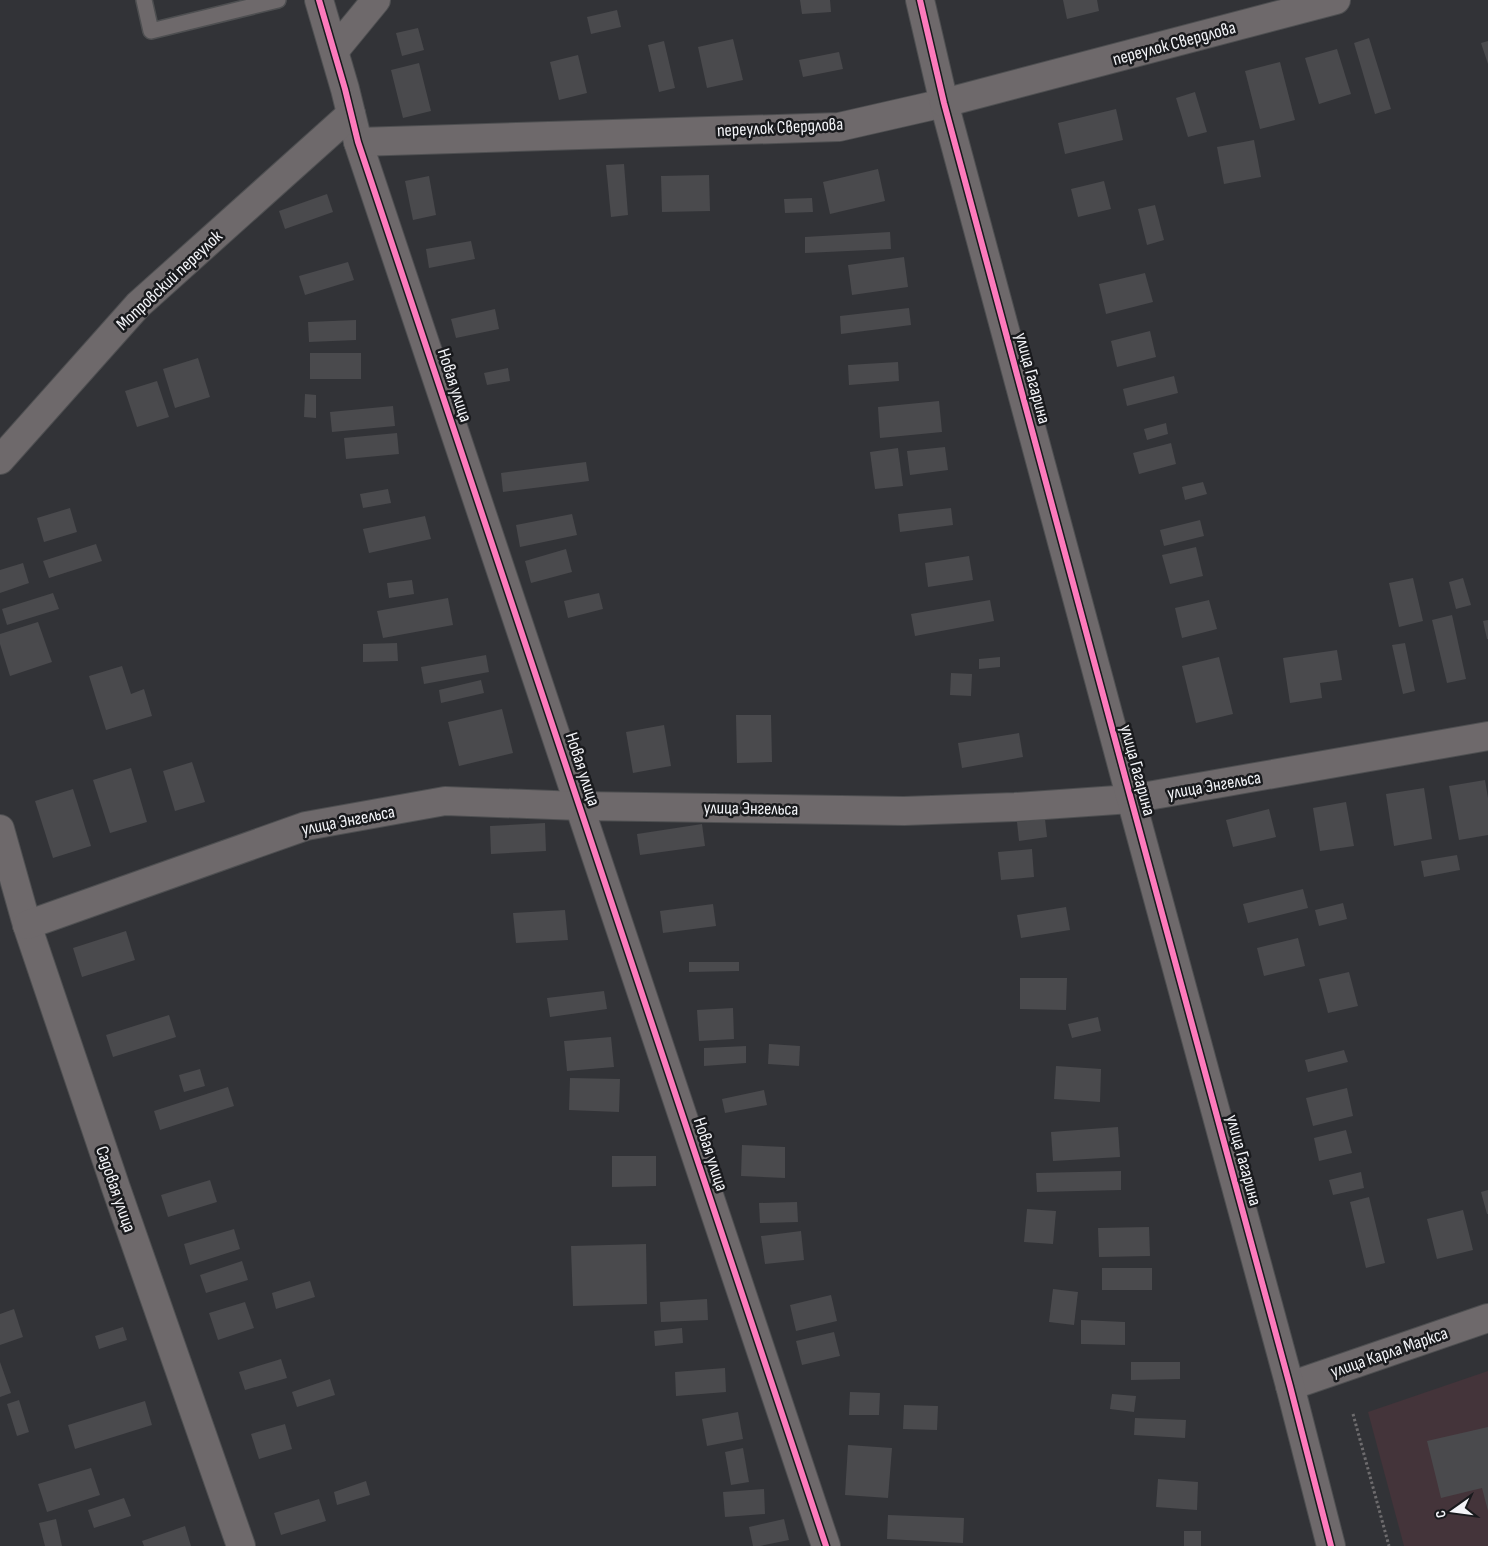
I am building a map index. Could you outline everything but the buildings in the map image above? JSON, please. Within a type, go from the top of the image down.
[{"type":"street","name":"Новая улица","points":[[319,0],[335,50],[358,142],[826,1546]]},
{"type":"street","points":[[335,50],[376,0]]},
{"type":"street","name":"улица Гагарина","points":[[920,0],[944,103],[1130,799],[1290,1386],[1331,1546]]},
{"type":"street","name":"переулок Свердлова","points":[[358,142],[839,126],[944,103],[1336,0]]},
{"type":"street","name":"Мопровский переулок","points":[[0,460],[138,305],[351,114]]},
{"type":"street","name":"улица Энгельса","points":[[27,926],[306,826],[445,801],[579,806],[904,811],[1015,807],[1130,799],[1488,736]]},
{"type":"street","name":"Садовая улица","points":[[0,829],[27,926],[241,1546]]},
{"type":"street","name":"улица Карла Маркса","points":[[1290,1386],[1488,1318]]},
{"type":"lane","points":[[144,0],[151,31],[278,0]]},
{"type":"path","points":[[1353,1414],[1389,1546]]},
{"type":"shaded area","points":[[1488,1371],[1488,1546],[1404,1546],[1368,1412]]},
{"type":"cycle path","points":[[319,0],[345,89],[358,142],[826,1546]]},
{"type":"cycle path","points":[[920,0],[944,103],[1290,1386],[1331,1546]]}]
